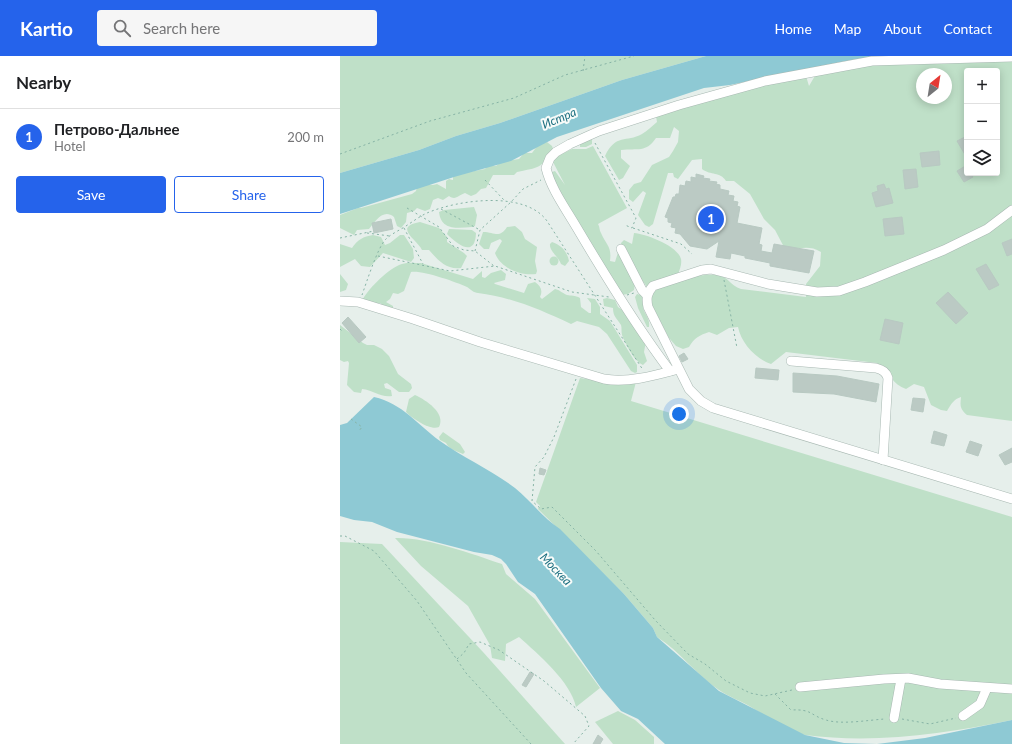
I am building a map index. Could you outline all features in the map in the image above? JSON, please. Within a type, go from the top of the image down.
[{"type":"street","points":[[1012,57],[872,61],[820,70],[728,90],[591,135],[570,144],[550,158],[546,168],[550,179],[620,298],[695,396],[713,408],[1012,499]]},
{"type":"street","points":[[645,292],[653,286],[702,270],[711,269],[782,286],[817,292],[838,291],[865,282],[944,250],[987,229],[1012,210]]},
{"type":"street","points":[[621,248],[645,292],[648,307],[674,370]]},
{"type":"street","points":[[340,300],[360,303],[455,332],[480,342],[612,380],[648,377],[674,370]]},
{"type":"street","points":[[791,361],[876,368],[882,369],[886,373],[888,378],[884,460]]},
{"type":"street","points":[[800,687],[901,678],[987,688],[1012,689]]},
{"type":"street","points":[[894,718],[901,678]]},
{"type":"street","points":[[963,716],[980,704],[987,688]]},
{"type":"path","points":[[583,71],[585,56]]},
{"type":"path","points":[[340,154],[430,121],[514,98],[565,75],[634,56]]},
{"type":"path","points":[[591,135],[636,218],[632,228]]},
{"type":"path","points":[[475,251],[480,230],[511,202],[527,185],[543,179],[550,179]]},
{"type":"path","points":[[485,180],[505,201]]},
{"type":"path","points":[[360,303],[384,242],[390,236],[422,216],[440,209],[484,200],[511,202],[532,208],[543,216],[648,377]]},
{"type":"path","points":[[407,208],[439,227],[453,246],[464,250],[475,251],[495,266],[572,292],[620,298],[645,292]]},
{"type":"path","points":[[440,209],[480,230]]},
{"type":"path","points":[[625,226],[681,244],[692,254]]},
{"type":"path","points":[[404,228],[424,265]]},
{"type":"path","points":[[340,238],[374,231]]},
{"type":"path","points":[[365,233],[390,236]]},
{"type":"path","points":[[378,256],[450,271],[495,266]]},
{"type":"path","points":[[723,272],[737,348]]},
{"type":"path","points":[[579,371],[564,414],[544,457],[535,467],[532,501],[541,509],[552,507],[596,551],[655,620],[688,654],[705,664],[726,682],[738,689],[765,696],[800,687]]},
{"type":"path","points":[[351,419],[362,427],[359,431]]},
{"type":"path","points":[[340,536],[345,536],[374,551],[417,601],[466,673],[531,744]]},
{"type":"path","points":[[457,659],[464,653],[469,644],[480,642],[499,650],[544,680],[585,716],[589,726],[573,744]]},
{"type":"path","points":[[775,694],[791,710],[805,709],[826,720],[856,722],[894,718],[930,724],[963,716]]},
{"type":"green space","points":[[340,56],[706,56],[622,80],[419,150],[340,173]]},
{"type":"green space","points":[[1012,60],[1012,421],[967,415],[961,407],[961,397],[953,402],[947,411],[941,410],[931,405],[924,387],[914,384],[906,389],[901,387],[877,363],[786,352],[771,364],[765,362],[750,350],[742,339],[738,327],[729,328],[717,335],[709,332],[706,333],[695,339],[689,347],[683,349],[676,346],[669,338],[652,306],[650,294],[663,285],[694,276],[714,275],[721,276],[734,286],[741,289],[806,297],[806,284],[820,266],[821,252],[812,248],[785,249],[775,230],[764,219],[750,194],[734,181],[726,181],[721,176],[702,169],[702,159],[692,160],[678,179],[674,177],[673,173],[668,173],[653,224],[649,227],[645,225],[638,215],[646,193],[643,191],[633,202],[629,199],[629,190],[634,184],[641,182],[652,165],[669,157],[678,142],[679,131],[674,127],[670,138],[656,138],[649,146],[641,149],[621,150],[621,158],[630,166],[623,178],[619,180],[605,156],[613,144],[617,141],[636,137],[644,133],[657,122],[656,116],[771,82],[806,76],[809,86],[816,74],[879,62]]},
{"type":"green space","points":[[592,138],[592,144],[586,147],[580,147],[580,142]]},
{"type":"green space","points":[[547,142],[553,149],[542,164],[535,168],[517,172],[514,175],[493,175],[486,188],[481,189],[476,194],[471,196],[465,193],[455,198],[449,196],[443,200],[438,198],[433,200],[430,209],[425,211],[417,208],[414,211],[407,213],[406,222],[401,228],[397,226],[394,217],[386,214],[380,217],[369,229],[357,230],[354,235],[340,228],[340,215],[358,208],[412,194],[416,191],[418,183],[433,185],[437,184],[446,189],[446,181],[449,179],[453,180],[453,175],[485,169],[488,165],[496,166],[501,162],[519,159],[524,153],[532,153],[538,145]]},
{"type":"green space","points":[[593,146],[627,208],[598,224],[600,232],[610,252],[610,261],[615,262],[621,243],[624,240],[632,244],[634,233],[653,238],[668,245],[679,254],[681,263],[678,274],[647,287],[637,273],[634,290],[628,294],[621,295],[605,270],[605,266],[601,263],[558,192],[552,172],[555,171],[565,185],[553,162],[553,158],[572,149],[586,149]]},
{"type":"green space","points":[[474,207],[477,215],[475,226],[472,227],[451,227],[440,218],[439,212],[444,210]]},
{"type":"green space","points":[[420,222],[439,228],[447,237],[447,242],[467,256],[461,268],[447,266],[439,261],[429,250],[422,250],[407,230],[412,224]]},
{"type":"green space","points":[[515,226],[522,232],[525,239],[537,247],[535,261],[537,271],[536,274],[524,274],[512,270],[501,263],[495,253],[502,241],[500,239],[491,243],[489,249],[484,249],[479,244],[483,232],[499,234],[502,233],[507,227]]},
{"type":"green space","points":[[449,229],[472,230],[476,233],[473,245],[465,247],[456,242],[447,234]]},
{"type":"green space","points":[[373,235],[381,237],[385,245],[400,235],[404,235],[413,249],[414,258],[411,262],[383,253],[370,267],[361,266],[355,259],[340,267],[340,244],[352,248],[356,242]]},
{"type":"green space","points":[[552,242],[561,247],[567,254],[569,261],[565,266],[561,264],[551,249],[550,244]]},
{"type":"green space","points":[[552,257],[556,257],[558,261],[556,265],[552,265],[550,263],[550,259]]},
{"type":"green space","points":[[404,263],[421,263],[473,279],[482,271],[482,277],[485,278],[491,273],[501,270],[506,274],[505,280],[494,283],[495,284],[524,293],[528,284],[535,282],[541,289],[540,297],[542,299],[557,289],[567,295],[580,298],[581,307],[589,313],[591,313],[591,303],[587,298],[595,299],[600,307],[600,314],[610,321],[637,365],[637,372],[635,373],[631,371],[607,334],[599,327],[577,321],[571,324],[526,305],[477,293],[462,285],[431,275],[411,272],[404,291],[398,294],[393,293],[390,299],[386,302],[393,306],[393,308],[388,310],[380,303],[375,305],[363,299],[375,284],[392,269]]},
{"type":"green space","points":[[340,274],[348,284],[346,290],[340,292]]},
{"type":"green space","points":[[637,294],[641,295],[642,297],[643,309],[649,320],[649,327],[647,327],[638,308],[635,297]]},
{"type":"green space","points":[[607,298],[615,300],[618,307],[625,312],[646,341],[644,352],[647,361],[643,365],[636,360],[628,348],[622,335],[621,325],[614,315],[613,308],[604,306],[603,299]]},
{"type":"green space","points":[[340,325],[363,343],[367,345],[374,345],[382,349],[389,356],[398,374],[411,384],[412,388],[409,392],[399,392],[387,383],[384,384],[385,388],[391,390],[392,396],[384,396],[362,389],[361,393],[354,392],[347,385],[349,363],[348,361],[344,362],[340,360]]},
{"type":"green space","points":[[580,378],[614,383],[636,382],[631,401],[1012,517],[1012,720],[961,730],[883,738],[831,738],[805,735],[784,727],[711,684],[673,649],[657,637],[653,628],[624,594],[538,509],[540,506],[536,502]]},
{"type":"green space","points":[[415,395],[424,400],[437,412],[440,417],[439,427],[435,428],[426,426],[406,412],[409,399]]},
{"type":"green space","points":[[443,432],[460,444],[465,452],[463,454],[451,449],[446,443],[440,440],[439,437]]},
{"type":"green space","points":[[395,538],[408,538],[435,543],[502,564],[506,574],[535,599],[600,688],[576,707],[568,688],[561,678],[519,637],[506,644],[505,661],[492,658],[490,645],[468,606],[421,566]]},
{"type":"green space","points":[[340,542],[382,544],[483,652],[565,744],[340,744]]},
{"type":"green space","points":[[618,711],[635,720],[654,737],[654,744],[613,744],[595,722]]},
{"type":"water","name":"Истра","points":[[706,56],[905,56],[863,58],[730,85],[704,88],[557,137],[511,161],[454,177],[340,214],[340,173],[419,150],[622,80]]},
{"type":"water","name":"Москва","points":[[374,397],[393,404],[401,409],[440,441],[497,475],[515,488],[548,520],[560,529],[624,594],[653,628],[657,637],[719,691],[805,735],[844,743],[877,744],[665,744],[638,719],[621,711],[601,688],[535,594],[518,582],[501,559],[492,555],[474,552],[397,532],[372,522],[354,520],[340,516],[340,425],[347,423]]},
{"type":"water","points":[[1012,720],[1012,744],[877,744],[925,738]]},
{"type":"building","points":[[964,138],[964,153],[957,141]]},
{"type":"building","points":[[939,151],[940,165],[922,167],[920,153]]},
{"type":"building","points":[[964,167],[964,176],[973,177],[964,182],[957,171]]},
{"type":"building","points":[[916,169],[918,187],[905,189],[903,170]]},
{"type":"building","points":[[696,174],[704,176],[703,178],[710,179],[709,181],[717,182],[716,184],[720,185],[720,189],[729,191],[728,195],[734,196],[733,201],[738,202],[737,206],[740,207],[737,223],[762,228],[759,244],[762,245],[761,251],[772,253],[774,244],[814,251],[809,273],[770,266],[770,263],[745,258],[745,256],[731,253],[730,259],[716,257],[719,241],[707,249],[690,246],[680,234],[675,233],[676,228],[671,227],[672,223],[668,222],[668,218],[665,217],[673,197],[675,197],[676,194],[679,194],[680,185],[685,186],[686,181],[691,182],[691,177],[696,178]]},
{"type":"building","points":[[884,184],[886,189],[889,188],[893,203],[876,207],[872,193],[878,191],[877,186]]},
{"type":"building","points":[[902,217],[904,234],[885,236],[883,219]]},
{"type":"building","points":[[391,219],[393,229],[374,233],[372,223]]},
{"type":"building","points":[[1012,239],[1012,254],[1007,256],[1002,243]]},
{"type":"building","points":[[986,264],[999,285],[989,290],[976,269]]},
{"type":"building","points":[[948,292],[968,313],[956,324],[936,303]]},
{"type":"building","points":[[348,317],[366,337],[359,343],[342,323]]},
{"type":"building","points":[[885,319],[903,323],[899,344],[880,340]]},
{"type":"building","points":[[684,353],[688,359],[682,362],[679,356]]},
{"type":"building","points":[[756,368],[779,370],[778,380],[755,378]]},
{"type":"building","points":[[793,373],[837,376],[879,384],[876,402],[834,394],[793,392]]},
{"type":"building","points":[[913,398],[925,399],[923,412],[911,410]]},
{"type":"building","points":[[934,431],[947,435],[944,446],[931,443]]},
{"type":"building","points":[[970,441],[982,445],[978,456],[966,452]]},
{"type":"building","points":[[1012,448],[1012,462],[1005,465],[999,455]]},
{"type":"building","points":[[540,468],[546,470],[544,475],[539,474]]},
{"type":"building","points":[[530,672],[534,674],[526,687],[522,685]]},
{"type":"building","points":[[598,735],[603,739],[600,744],[593,744]]},
{"type":"place","name":"Петрово-Дальнее","points":[[711,219]]}]
